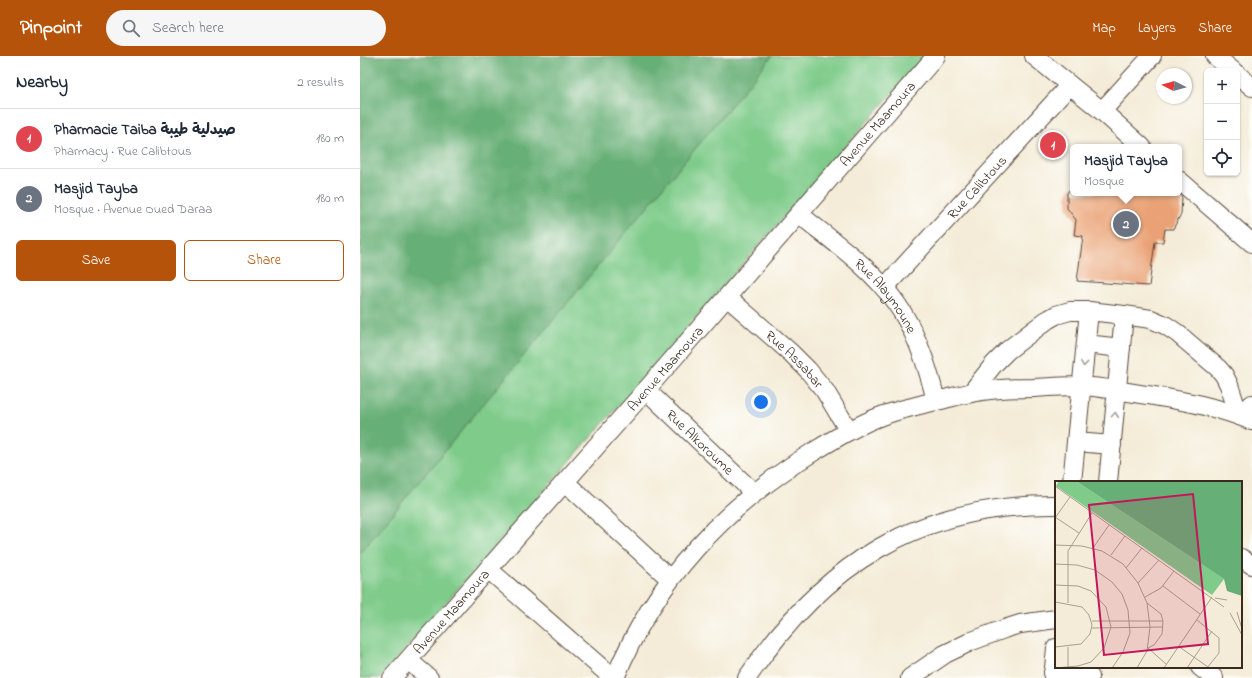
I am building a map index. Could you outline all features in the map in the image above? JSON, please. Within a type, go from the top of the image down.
[{"type":"street","name":"Avenue Maamoura","points":[[392,678],[646,390],[936,56]]},
{"type":"street","points":[[1034,56],[1139,144]]},
{"type":"street","points":[[1102,112],[1152,56]]},
{"type":"street","points":[[1215,56],[1229,68]]},
{"type":"street","points":[[1240,77],[1252,87]]},
{"type":"street","name":"Rue Calibtous","points":[[884,288],[1069,86]]},
{"type":"street","points":[[1182,182],[1249,236]]},
{"type":"street","name":"Rue Alaymoune","points":[[799,214],[853,258],[884,288],[896,303],[917,340],[927,367],[936,401]]},
{"type":"street","name":"Rue Assabar","points":[[727,297],[808,370],[825,391],[849,431]]},
{"type":"street","points":[[971,393],[994,364],[1008,350],[1047,320],[1056,315],[1070,311],[1089,311],[1151,319],[1165,325],[1177,333],[1218,368],[1248,414]]},
{"type":"street","points":[[1072,481],[1089,311]]},
{"type":"street","points":[[1108,481],[1124,315]]},
{"type":"street","points":[[1086,344],[1121,348]]},
{"type":"street","points":[[488,569],[614,678],[639,627],[670,579],[709,533],[754,493],[800,460],[849,431],[883,416],[918,405],[971,393],[1004,388],[1082,386],[1117,390],[1248,414]]},
{"type":"street","name":"Rue Alkoroume","points":[[646,390],[754,493]]},
{"type":"street","points":[[1076,442],[1112,445]]},
{"type":"street","points":[[565,482],[670,579]]},
{"type":"street","points":[[747,678],[762,656],[801,610],[825,587],[851,566],[878,549],[914,531],[938,522],[970,513],[1002,507],[1055,505]]},
{"type":"street","points":[[1242,559],[1252,565]]},
{"type":"street","points":[[910,678],[945,654],[972,641],[1020,624],[1055,619]]},
{"type":"street","points":[[1055,657],[1053,675],[1090,674]]},
{"type":"street","points":[[408,660],[429,678]]},
{"type":"street","points":[[1201,668],[1214,678]]},
{"type":"green space","points":[[360,56],[772,56],[360,553]]},
{"type":"green space","points":[[772,56],[925,56],[380,678],[360,678],[360,553]]},
{"type":"building","points":[[1070,189],[1070,196],[1181,196],[1181,214],[1173,229],[1165,229],[1163,242],[1155,242],[1149,286],[1077,281],[1083,236],[1074,235],[1076,220],[1067,208],[1067,193]]},
{"type":"place","name":"Pharmacie Taiba صيدلية طيبة","points":[[1053,145]]},
{"type":"place","name":"Masjid Tayba","points":[[1126,224]]}]
